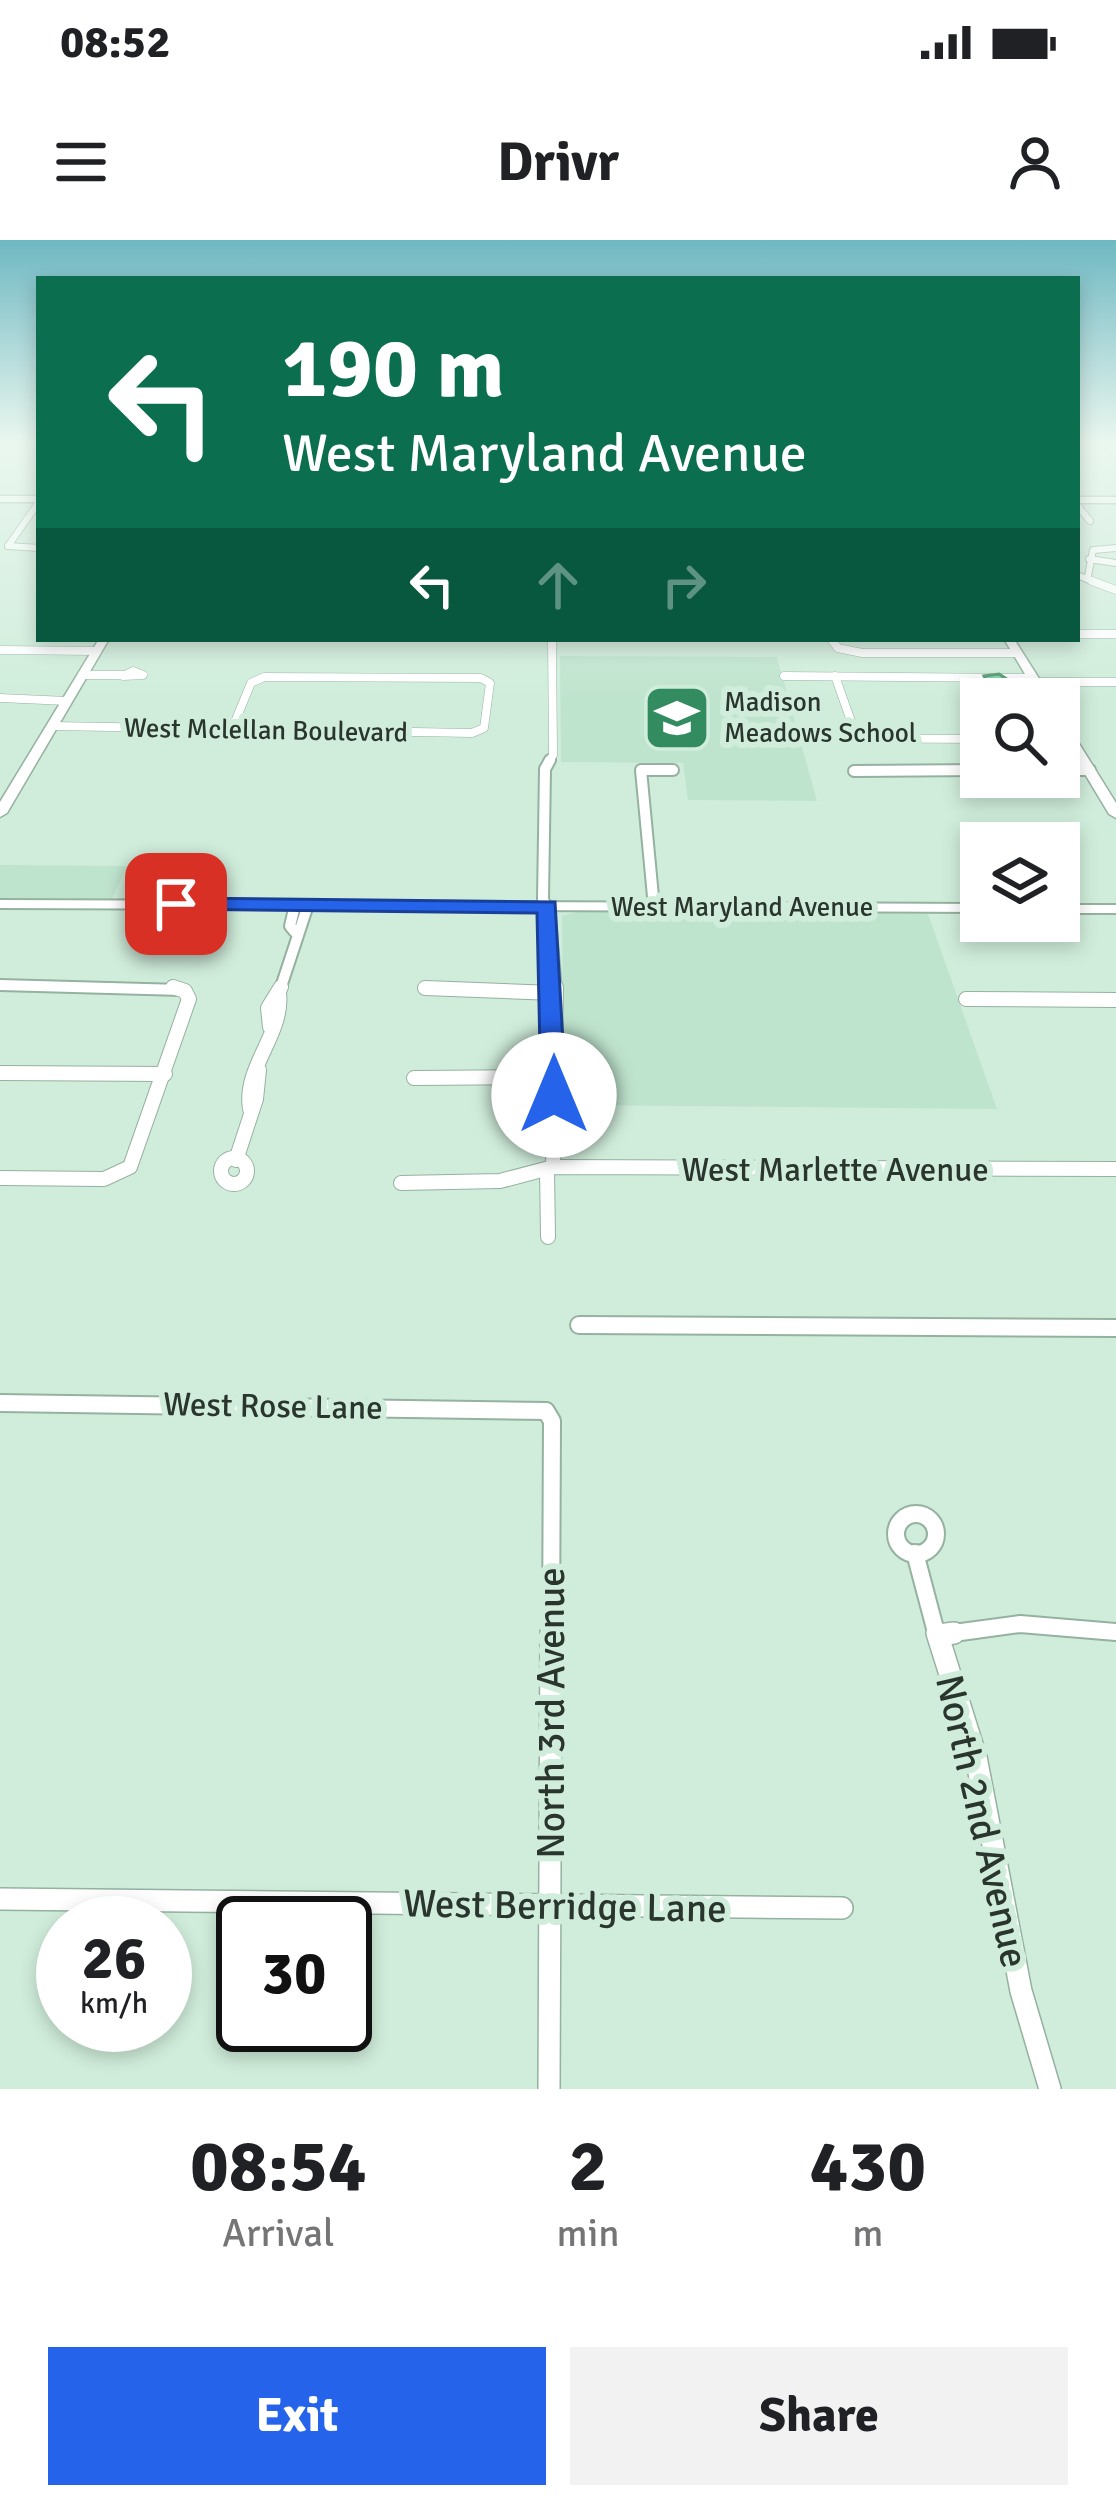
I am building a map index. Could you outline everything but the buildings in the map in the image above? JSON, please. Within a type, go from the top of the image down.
[{"type":"main road","points":[[1011,642],[1033,678]]},
{"type":"main road","points":[[0,813],[100,645]]},
{"type":"main road","points":[[1080,758],[1116,814]]},
{"type":"street","points":[[22,526],[8,546],[36,548]]},
{"type":"street","points":[[1088,576],[1093,550],[1116,548]]},
{"type":"street","points":[[1089,559],[1116,563]]},
{"type":"street","points":[[1080,575],[1103,589],[1116,590]]},
{"type":"street","points":[[1080,634],[1116,634]]},
{"type":"street","points":[[548,1237],[554,993],[548,907],[543,898],[545,769],[553,755],[552,642]]},
{"type":"street","points":[[833,642],[838,648],[862,653],[1017,653]]},
{"type":"street","points":[[0,650],[100,645]]},
{"type":"street","points":[[82,675],[123,675]]},
{"type":"street","points":[[784,676],[960,679]]},
{"type":"street","points":[[835,676],[857,738]]},
{"type":"street","name":"West Mclellan Boulevard","points":[[52,726],[232,729],[479,731],[484,728],[486,680],[254,680],[232,729]]},
{"type":"street","points":[[1080,681],[1116,682]]},
{"type":"street","points":[[0,700],[67,701]]},
{"type":"street","points":[[801,738],[960,739]]},
{"type":"street","points":[[654,907],[641,770],[674,770]]},
{"type":"street","points":[[854,771],[960,770]]},
{"type":"street","points":[[1080,770],[1090,770]]},
{"type":"street","name":"West Maryland Avenue","points":[[0,904],[960,908]]},
{"type":"street","points":[[236,1160],[250,1109],[260,1096],[263,1079],[259,1070],[270,1027],[279,1017],[283,1001],[279,993],[295,932],[302,926],[301,905]]},
{"type":"street","points":[[1080,909],[1116,909]]},
{"type":"street","points":[[0,985],[169,986],[187,992],[189,1001],[137,1160],[127,1170],[100,1179],[0,1178]]},
{"type":"street","points":[[425,988],[554,993]]},
{"type":"street","points":[[966,999],[1116,1000]]},
{"type":"street","points":[[0,1073],[165,1074]]},
{"type":"street","points":[[414,1078],[554,1077]]},
{"type":"street","name":"West Marlette Avenue","points":[[401,1183],[500,1181],[550,1168],[1116,1169]]},
{"type":"street","points":[[579,1325],[1116,1328]]},
{"type":"street","name":"West Rose Lane","points":[[0,1403],[546,1411]]},
{"type":"street","name":"North 3rd Avenue","points":[[546,1411],[552,1421],[549,2089]]},
{"type":"street","name":"North 2nd Avenue","points":[[915,1553],[976,1757],[1021,1991],[1050,2089]]},
{"type":"street","points":[[939,1635],[1020,1624],[1116,1632]]},
{"type":"street","name":"West Berridge Lane","points":[[0,1900],[842,1908]]},
{"type":"shaded area","name":"Madison Meadows School","points":[[560,656],[777,657],[817,801],[688,800],[683,763],[561,762]]},
{"type":"shaded area","points":[[0,865],[127,866],[112,899],[0,898]]},
{"type":"shaded area","points":[[581,911],[928,914],[997,1109],[564,1105],[562,916]]},
{"type":"place","name":"Madison Meadows School","points":[[677,718]]},
{"type":"route","points":[[176,904],[548,907],[554,1095]]}]
